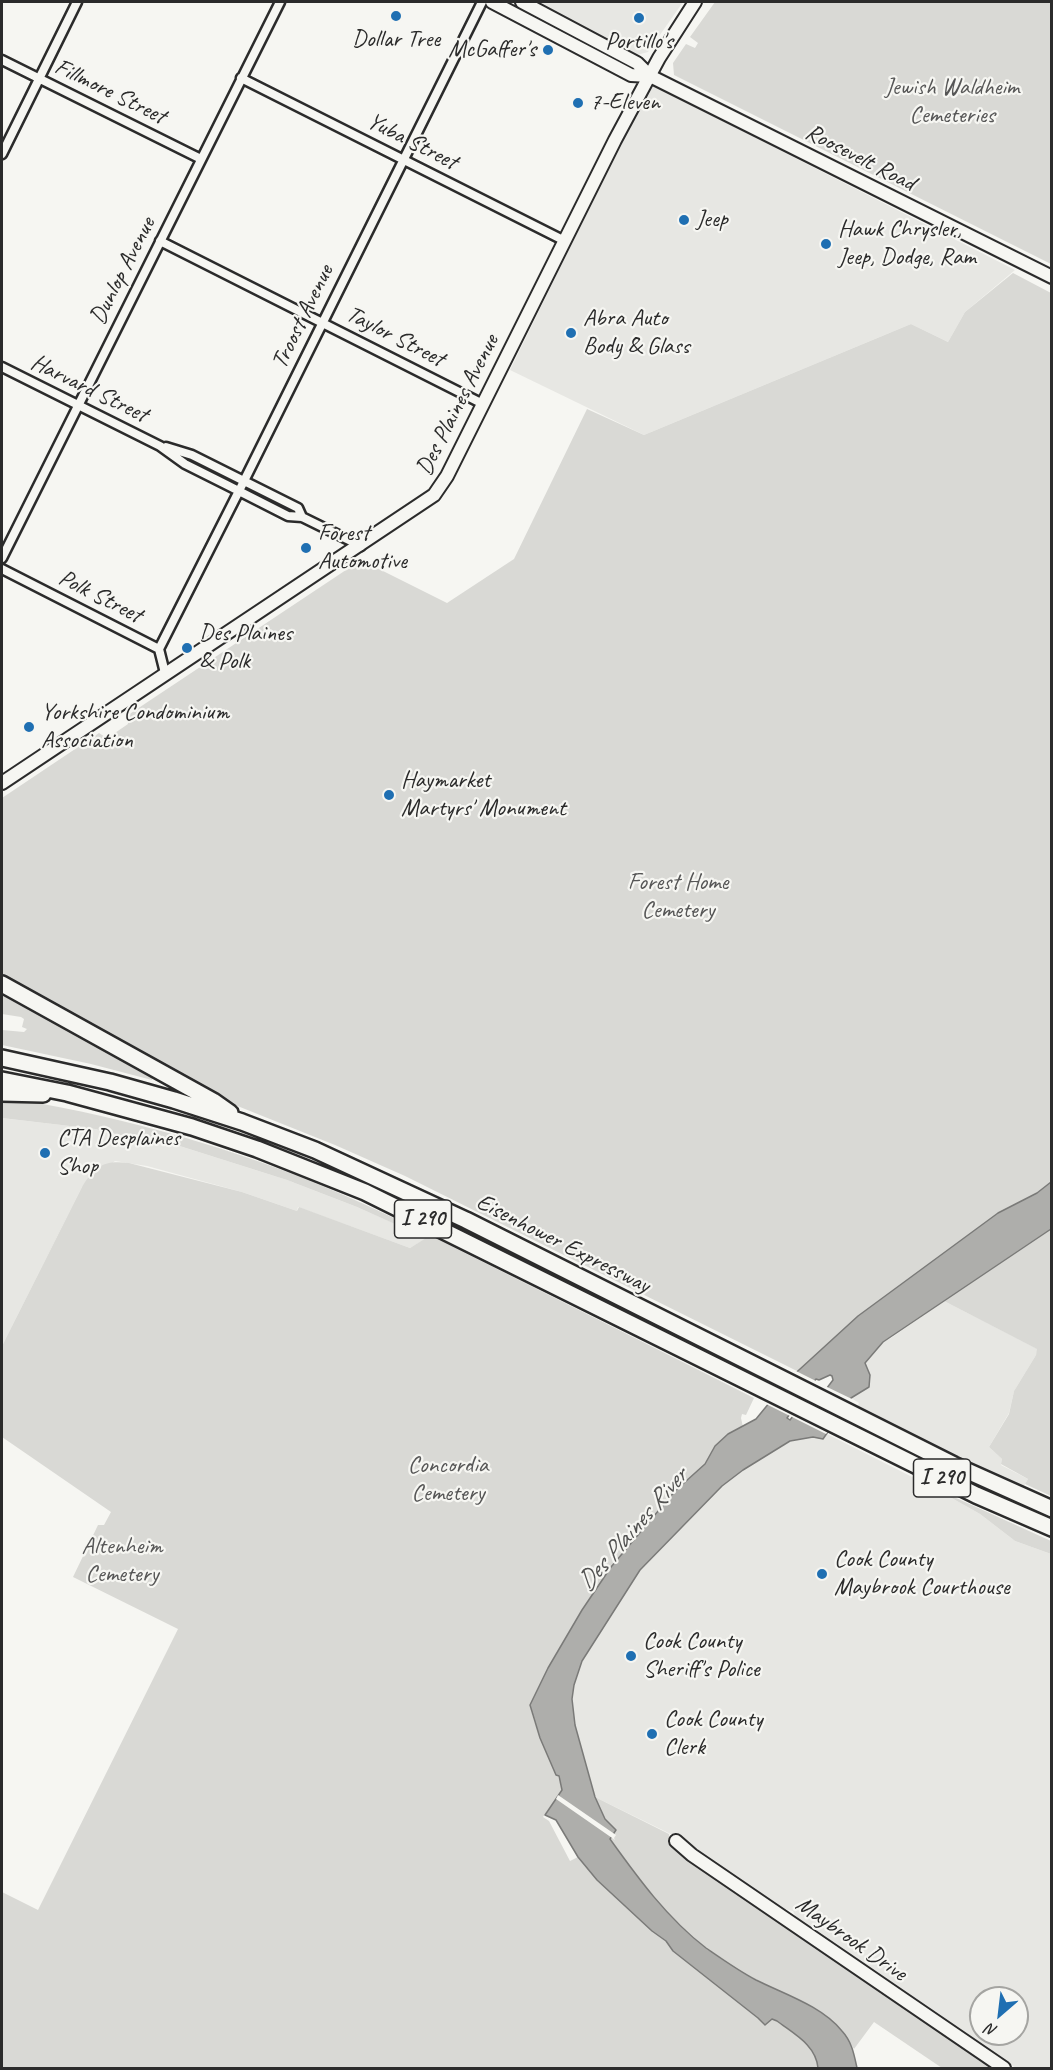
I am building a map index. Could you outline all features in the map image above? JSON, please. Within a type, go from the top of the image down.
[{"type":"highway","points":[[2,984],[213,1101],[242,1122]]},
{"type":"highway","name":"Eisenhower Expressway","points":[[2,1058],[110,1082],[242,1122],[315,1149],[384,1180],[954,1465],[1052,1509]]},
{"type":"highway","name":"Eisenhower Expressway","points":[[2,1080],[67,1093],[192,1127],[356,1187],[493,1253],[976,1495],[1052,1528]]},
{"type":"highway","points":[[2,1093],[24,1095],[67,1093]]},
{"type":"main road","name":"Roosevelt Road","points":[[492,2],[631,75],[650,76]]},
{"type":"main road","name":"Roosevelt Road","points":[[522,2],[638,63],[650,76],[1052,278]]},
{"type":"main road","name":"Des Plaines Avenue","points":[[4,779],[361,546],[431,498],[440,488],[650,76],[695,2]]},
{"type":"main road","name":"Maybrook Drive","points":[[676,1841],[692,1855],[1004,2068]]},
{"type":"street","points":[[2,154],[77,2]]},
{"type":"street","name":"Dunlop Avenue","points":[[2,558],[280,2]]},
{"type":"street","name":"Troost Avenue","points":[[159,649],[482,2]]},
{"type":"street","name":"Fillmore Street","points":[[2,60],[201,159]]},
{"type":"street","name":"Yuba Street","points":[[241,78],[565,241]]},
{"type":"street","name":"Taylor Street","points":[[160,241],[483,404]]},
{"type":"street","name":"Harvard Street","points":[[2,367],[160,446],[185,464],[288,516],[302,517],[361,546]]},
{"type":"street","name":"Harvard Street","points":[[160,446],[192,455],[298,508],[302,517]]},
{"type":"street","name":"Polk Street","points":[[2,569],[159,649],[165,673]]},
{"type":"shaded area","points":[[535,2],[683,2],[648,52],[637,55],[628,54]]},
{"type":"shaded area","points":[[650,84],[1015,270],[965,312],[948,342],[911,324],[644,435],[510,370]]},
{"type":"shaded area","points":[[2,1118],[95,1129],[146,1141],[167,1142],[287,1180],[357,1207],[427,1238],[410,1248],[298,1207],[297,1211],[242,1192],[147,1166],[115,1161],[82,1187],[2,1346]]},
{"type":"shaded area","points":[[1051,1182],[1051,1229],[883,1342],[865,1363],[870,1375],[869,1387],[851,1398],[823,1439],[813,1437],[790,1441],[722,1486],[640,1570],[582,1661],[574,1685],[572,1699],[575,1725],[595,1797],[605,1819],[616,1830],[610,1839],[654,1897],[678,1924],[706,1948],[750,1976],[802,2001],[834,2022],[850,2044],[857,2068],[818,2068],[809,2046],[777,2021],[772,2019],[765,2025],[673,1951],[666,1941],[597,1880],[578,1857],[556,1820],[545,1815],[562,1790],[559,1776],[556,1775],[540,1738],[530,1705],[548,1668],[582,1610],[611,1567],[675,1491],[705,1464],[715,1446],[728,1434],[756,1419],[788,1380],[858,1316],[998,1213],[1037,1193]],"holes":[[[832,1376],[833,1380],[817,1401],[790,1420],[787,1418],[816,1379]]]},
{"type":"shaded area","points":[[944,1301],[1038,1349],[1014,1391],[1009,1413],[989,1447],[1002,1459],[1001,1465],[1028,1479],[1023,1488],[944,1452],[857,1408],[859,1403],[851,1398],[869,1387],[870,1375],[865,1363],[883,1342]]},
{"type":"shaded area","points":[[825,1433],[980,1514],[1015,1541],[1051,1554],[1051,2068],[1016,2068],[984,2046],[1029,2046],[1029,1986],[969,1986],[969,2036],[796,1918],[793,1911],[772,1906],[756,1890],[689,1843],[595,1797],[575,1725],[572,1699],[582,1661],[603,1626],[640,1570],[722,1486],[790,1441],[813,1437],[823,1439]]},
{"type":"green space","name":"Jewish Waldheim Cemeteries","points":[[715,2],[1051,2],[1051,264],[674,75],[673,63],[686,44],[695,48],[698,43],[690,37]]},
{"type":"green space","name":"Forest Home Cemetery","points":[[1013,273],[1051,293],[1051,1182],[1037,1193],[998,1213],[858,1316],[799,1372],[405,1176],[220,1099],[2,980],[2,798],[99,733],[109,737],[128,724],[127,715],[361,560],[447,603],[514,559],[587,409],[644,435],[911,324],[948,342],[965,312]]},
{"type":"green space","points":[[2,990],[154,1074],[152,1080],[2,1045],[2,1030],[24,1032],[27,1029],[22,1027],[24,1019],[21,1017],[2,1014]]},
{"type":"green space","points":[[2,1097],[81,1112],[161,1131],[278,1168],[416,1229],[754,1398],[746,1415],[742,1414],[743,1427],[728,1434],[715,1446],[705,1464],[688,1479],[611,1567],[582,1610],[548,1668],[530,1705],[562,1790],[543,1817],[549,1821],[570,1861],[578,1857],[597,1880],[666,1941],[674,1951],[764,2025],[772,2019],[777,2021],[809,2046],[818,2068],[2,2068],[2,1892],[38,1910],[178,1629],[73,1577],[98,1525],[104,1525],[111,1512],[2,1437],[2,1346],[82,1187],[91,1174],[101,1166],[129,1163],[242,1192],[297,1211],[299,1207],[410,1248],[426,1238],[357,1207],[287,1180],[167,1142],[146,1141],[95,1129],[2,1118]]},
{"type":"green space","points":[[1051,1229],[1051,1496],[1025,1484],[1028,1479],[1001,1464],[1002,1459],[989,1447],[1009,1414],[1014,1391],[1036,1355],[1037,1349],[944,1301]]},
{"type":"green space","points":[[932,1487],[1051,1541],[1051,1554],[1015,1541],[980,1514]]},
{"type":"green space","points":[[595,1797],[669,1834],[671,1844],[675,1849],[994,2068],[942,2068],[874,2022],[854,2049],[842,2030],[820,2012],[753,1978],[706,1948],[667,1913],[640,1881],[610,1838],[615,1830],[605,1819]]},
{"type":"pier","points":[[796,1371],[820,1383],[817,1383],[796,1412],[802,1410],[825,1386],[854,1400],[826,1434],[766,1404],[786,1378]]},
{"type":"pier","points":[[558,1795],[616,1835],[615,1840],[556,1799]]},
{"type":"place","name":"Dollar Tree","points":[[396,16]]},
{"type":"place","name":"Portillo's","points":[[639,18]]},
{"type":"place","name":"McGaffer's","points":[[548,50]]},
{"type":"place","name":"7-Eleven","points":[[578,103]]},
{"type":"place","name":"Jeep","points":[[684,220]]},
{"type":"place","name":"Hawk Chrysler, Jeep, Dodge, Ram","points":[[826,244]]},
{"type":"place","name":"Abra Auto Body & Glass","points":[[571,333]]},
{"type":"place","name":"Forest Automotive","points":[[306,548]]},
{"type":"place","name":"Des Plaines & Polk","points":[[187,648]]},
{"type":"place","name":"Yorkshire Condominium Association","points":[[29,727]]},
{"type":"place","name":"Haymarket Martyrs' Monument","points":[[389,795]]},
{"type":"place","name":"CTA Desplaines Shop","points":[[45,1153]]},
{"type":"place","name":"Cook County Maybrook Courthouse","points":[[822,1574]]},
{"type":"place","name":"Cook County Sheriff's Police","points":[[631,1656]]},
{"type":"place","name":"Cook County Clerk","points":[[652,1734]]},
{"type":"park label","name":"Concordia Cemetery","points":[[448,1480]]},
{"type":"park label","name":"Altenheim Cemetery","points":[[122,1561]]},
{"type":"water label","name":"Des Plaines River","points":[[633,1530]]}]
